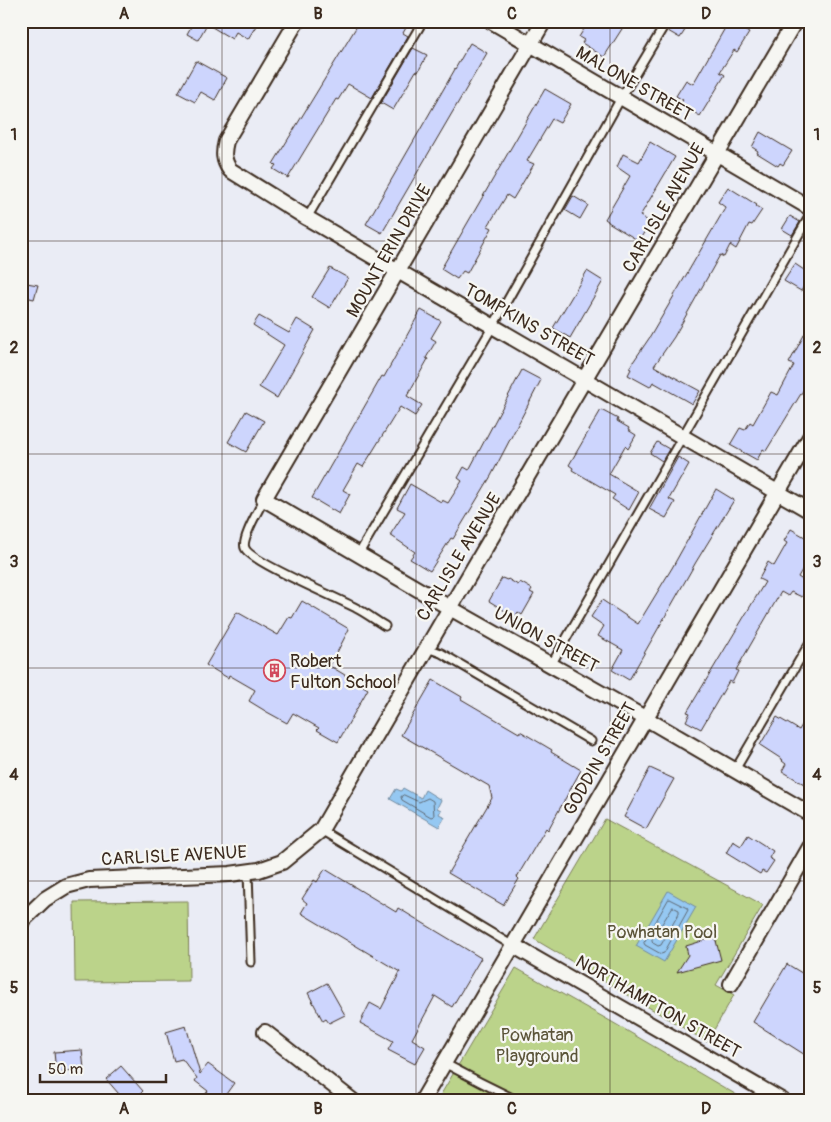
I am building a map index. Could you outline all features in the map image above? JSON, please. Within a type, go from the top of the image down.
[{"type":"street","name":"TOMPKINS STREET","points":[[297,21],[226,141],[224,160],[230,170],[307,218],[810,511]]},
{"type":"street","name":"MALONE STREET","points":[[491,21],[810,208]]},
{"type":"street","name":"MOUNT ERIN DRIVE","points":[[264,499],[399,272],[544,21]]},
{"type":"street","name":"CARLISLE AVENUE","points":[[21,922],[46,899],[66,886],[89,880],[230,874],[259,870],[282,862],[321,830],[795,21]]},
{"type":"street","name":"GODDIN STREET","points":[[422,1101],[810,437]]},
{"type":"street","name":"UNION STREET","points":[[264,499],[358,555],[810,814]]},
{"type":"street","points":[[731,984],[810,847]]},
{"type":"street","name":"NORTHAMPTON STREET","points":[[514,946],[783,1101]]},
{"type":"street","points":[[265,1032],[353,1101]]},
{"type":"lane","points":[[307,218],[423,21]]},
{"type":"lane","points":[[358,555],[667,21]]},
{"type":"lane","points":[[551,664],[810,214]]},
{"type":"lane","points":[[264,499],[243,542],[245,550],[250,555],[288,575],[357,608],[385,626]]},
{"type":"lane","points":[[735,770],[810,642]]},
{"type":"lane","points":[[427,648],[441,653],[591,741]]},
{"type":"lane","points":[[321,830],[514,946]]},
{"type":"lane","points":[[248,872],[251,962]]},
{"type":"lane","points":[[444,1063],[518,1101]]},
{"type":"green space","name":"Powhatan Pool","points":[[605,819],[763,905],[716,985],[734,995],[707,1042],[534,939]]},
{"type":"green space","points":[[188,901],[189,981],[75,982],[74,902]]},
{"type":"green space","name":"Powhatan Playground","points":[[516,968],[612,1022],[747,1101],[437,1101]]},
{"type":"water","points":[[403,788],[421,798],[425,790],[441,800],[437,808],[441,810],[439,814],[445,817],[439,827],[390,799],[396,789],[401,791]]},
{"type":"water","points":[[668,891],[696,907],[664,962],[636,946]]},
{"type":"building","points":[[194,21],[259,21],[248,39],[236,32],[232,39],[207,24],[198,40],[187,34]]},
{"type":"building","points":[[360,21],[410,21],[403,33],[408,36],[372,98],[348,84],[338,100],[336,99],[288,178],[273,169],[276,165],[273,164]]},
{"type":"building","points":[[589,21],[627,21],[604,57],[582,43],[584,40],[579,37]]},
{"type":"building","points":[[672,21],[691,21],[680,38],[668,31]]},
{"type":"building","points":[[729,21],[749,33],[737,52],[734,50],[720,72],[725,75],[700,116],[680,104],[683,100],[676,96],[686,80],[693,84]]},
{"type":"building","points":[[470,43],[487,53],[382,233],[366,224]]},
{"type":"building","points":[[413,48],[427,55],[393,110],[381,103]]},
{"type":"building","points":[[196,61],[227,78],[215,100],[201,92],[195,102],[178,93]]},
{"type":"building","points":[[545,89],[571,104],[560,123],[552,119],[527,161],[534,164],[513,199],[507,195],[488,226],[492,228],[467,273],[463,271],[457,279],[441,269]]},
{"type":"building","points":[[760,132],[792,151],[783,165],[780,163],[778,166],[757,153],[758,151],[752,147]]},
{"type":"building","points":[[650,142],[675,157],[640,216],[650,222],[639,241],[605,219],[630,176],[617,167],[623,154],[639,162]]},
{"type":"building","points":[[728,187],[762,210],[752,225],[749,224],[736,249],[730,245],[724,257],[720,255],[674,337],[654,366],[700,391],[692,404],[653,382],[650,387],[628,375],[631,369],[629,368],[650,337],[724,210],[725,207],[718,202]]},
{"type":"building","points":[[573,196],[588,205],[580,219],[565,210]]},
{"type":"building","points":[[790,216],[800,222],[792,235],[782,229]]},
{"type":"building","points":[[795,264],[810,274],[801,291],[784,281]]},
{"type":"building","points":[[330,268],[348,278],[330,308],[312,297]]},
{"type":"building","points":[[587,271],[603,281],[570,338],[553,328]]},
{"type":"building","points":[[21,282],[38,285],[34,299],[21,296]]},
{"type":"building","points":[[421,310],[441,321],[431,338],[436,341],[426,358],[428,359],[407,396],[422,405],[415,416],[400,407],[363,467],[358,464],[343,490],[350,494],[339,514],[312,498],[382,376],[384,377]]},
{"type":"building","points":[[259,316],[289,333],[297,319],[315,330],[277,398],[259,387],[284,345],[253,325]]},
{"type":"building","points":[[810,324],[810,379],[766,451],[763,449],[757,460],[730,445],[740,428],[745,430],[750,422],[753,424],[771,392],[778,395],[794,365],[789,363]]},
{"type":"building","points":[[522,370],[541,380],[491,476],[453,539],[451,538],[430,571],[410,559],[415,552],[390,535],[405,512],[397,508],[410,484],[441,502],[442,500],[448,503],[462,481],[458,478],[464,467],[469,470]]},
{"type":"building","points":[[601,410],[618,419],[617,421],[636,435],[628,449],[625,446],[609,474],[639,492],[629,510],[612,499],[615,495],[572,470],[573,468],[569,465]]},
{"type":"building","points":[[246,411],[264,421],[246,452],[228,442]]},
{"type":"building","points":[[657,442],[669,449],[662,461],[650,453]]},
{"type":"building","points":[[678,457],[689,464],[669,499],[675,502],[666,518],[649,509]]},
{"type":"building","points":[[716,489],[734,500],[696,562],[629,680],[612,670],[623,650],[598,636],[604,626],[591,617],[602,600],[638,624]]},
{"type":"building","points":[[791,529],[810,540],[810,556],[798,577],[809,584],[802,597],[791,592],[788,596],[781,592],[736,670],[738,671],[732,683],[729,681],[701,729],[686,721],[690,713],[687,712],[765,582],[759,579],[768,562],[774,566],[787,543],[784,541]]},
{"type":"building","points":[[502,578],[518,585],[520,582],[532,589],[530,592],[534,594],[522,615],[518,612],[515,617],[489,601]]},
{"type":"building","name":"Robert Fulton School","points":[[302,601],[349,629],[330,666],[368,689],[338,742],[293,713],[287,723],[267,712],[249,701],[255,690],[229,675],[228,678],[206,665],[237,612],[278,635],[289,617],[292,618]]},
{"type":"building","points":[[433,680],[462,697],[461,699],[552,750],[551,752],[581,770],[548,830],[546,828],[517,877],[519,879],[503,905],[448,873],[492,798],[489,786],[401,735]]},
{"type":"building","points":[[810,712],[810,774],[804,784],[782,771],[786,764],[783,760],[760,745],[777,717],[799,730]]},
{"type":"building","points":[[650,768],[674,779],[646,829],[624,817]]},
{"type":"building","points":[[748,835],[773,851],[769,858],[774,861],[766,873],[762,871],[760,874],[726,853],[733,841],[741,846]]},
{"type":"building","points":[[325,869],[396,912],[398,908],[481,958],[452,1007],[435,996],[412,1039],[425,1047],[415,1064],[388,1050],[393,1041],[360,1023],[370,1003],[381,1009],[400,972],[301,913],[307,903],[302,899],[314,880],[317,882]]},
{"type":"building","points":[[715,937],[721,960],[677,972],[688,955],[686,946]]},
{"type":"building","points":[[787,964],[810,978],[810,1058],[753,1022]]},
{"type":"building","points":[[327,983],[345,1015],[329,1023],[326,1019],[323,1021],[308,993]]},
{"type":"building","points":[[186,1026],[200,1074],[208,1064],[234,1083],[221,1101],[200,1101],[208,1091],[195,1081],[197,1078],[182,1059],[174,1061],[166,1032]]},
{"type":"building","points":[[82,1050],[84,1069],[56,1072],[54,1052]]},
{"type":"building","points":[[121,1066],[143,1091],[133,1101],[125,1101],[106,1079]]},
{"type":"place","name":"Robert Fulton School","points":[[274,671]]}]
